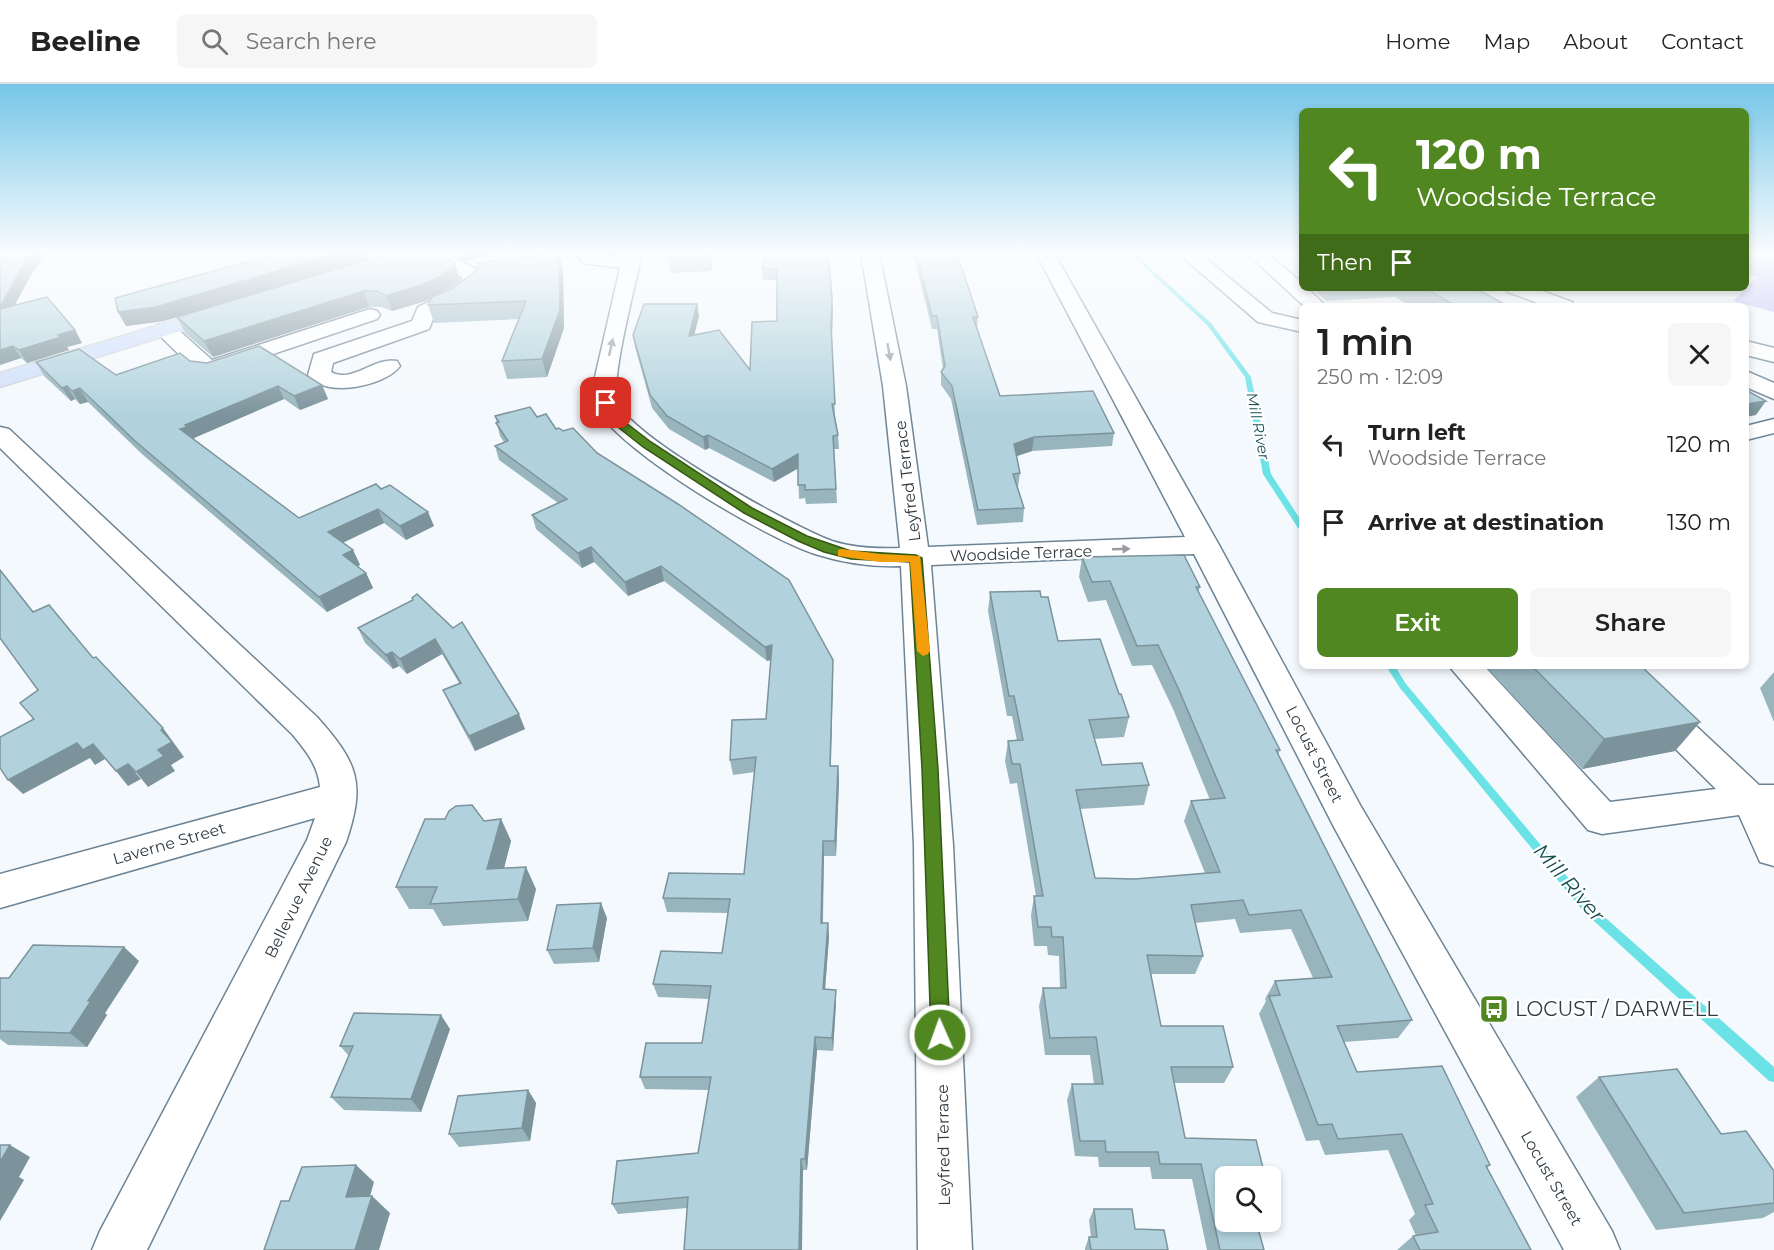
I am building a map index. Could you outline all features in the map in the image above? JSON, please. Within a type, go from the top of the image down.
[{"type":"main road","points":[[0,380],[238,307]]},
{"type":"street","points":[[389,366],[340,384],[328,382],[319,375],[322,359],[422,325],[425,311],[432,307]]},
{"type":"street","name":"Woodside Terrace","points":[[621,307],[603,388],[608,409],[618,422],[647,444],[748,510],[815,544],[862,557],[916,558],[1204,545]]},
{"type":"street","name":"Leyfred Terrace","points":[[880,307],[903,435],[916,558],[933,837],[945,1250]]},
{"type":"street","name":"Locust Street","points":[[1075,307],[1204,545],[1347,816],[1593,1250]]},
{"type":"street","points":[[1251,307],[1264,318],[1299,325]]},
{"type":"street","points":[[165,330],[206,367],[214,367],[370,315]]},
{"type":"street","points":[[1749,349],[1774,355]]},
{"type":"street","points":[[1749,380],[1774,392]]},
{"type":"street","points":[[1749,432],[1774,426]]},
{"type":"street","name":"Bellevue Avenue","points":[[0,434],[323,745],[334,764],[339,796],[333,826],[309,879],[119,1250]]},
{"type":"street","points":[[1468,669],[1602,819],[1762,800]]},
{"type":"street","points":[[1615,669],[1762,800],[1774,850]]},
{"type":"street","name":"Laverne Street","points":[[0,891],[339,796]]},
{"type":"shaded area","points":[[1757,307],[1774,307],[1774,312]]},
{"type":"building","points":[[56,307],[75,330],[58,335],[61,337],[19,350],[13,346],[0,350],[0,309]]},
{"type":"building","points":[[117,307],[153,307],[118,312]]},
{"type":"building","points":[[209,307],[311,307],[204,341],[177,317]]},
{"type":"building","points":[[523,307],[560,307],[542,359],[502,361]]},
{"type":"building","points":[[643,307],[696,307],[689,336],[719,330],[750,370],[752,322],[777,321],[777,307],[832,307],[835,404],[832,404],[838,435],[833,436],[836,489],[805,490],[805,485],[798,485],[798,454],[772,469],[708,435],[703,437],[667,416],[650,395],[633,335]]},
{"type":"building","points":[[930,307],[975,307],[978,317],[973,317],[1000,396],[1093,391],[1114,433],[1034,437],[1014,444],[1020,473],[1013,474],[1024,508],[978,510],[952,386],[941,372],[945,366],[937,316],[932,316]]},
{"type":"building","points":[[259,346],[322,385],[294,396],[278,386],[180,429],[299,518],[376,484],[381,489],[390,485],[428,512],[400,526],[378,509],[328,532],[353,550],[343,555],[366,573],[319,597],[135,441],[80,388],[72,391],[67,386],[62,388],[36,362],[79,349],[116,375],[180,353],[190,361],[207,363]]},
{"type":"building","points":[[1749,392],[1766,401],[1749,404]]},
{"type":"building","points":[[530,407],[537,417],[546,414],[556,429],[563,431],[573,428],[597,453],[678,504],[789,580],[833,660],[830,766],[838,766],[835,841],[823,841],[821,923],[828,923],[823,989],[836,990],[832,1038],[815,1037],[805,1159],[801,1159],[799,1250],[684,1250],[688,1197],[612,1204],[617,1161],[698,1153],[711,1077],[640,1077],[646,1043],[702,1043],[711,986],[653,984],[661,951],[722,953],[730,899],[663,898],[669,873],[744,874],[756,757],[730,760],[732,720],[766,719],[772,645],[765,647],[661,566],[625,582],[591,547],[578,553],[532,515],[567,499],[495,446],[508,441],[496,423],[499,422],[495,416]]},
{"type":"building","points":[[1184,555],[1200,587],[1196,587],[1280,750],[1276,750],[1412,1020],[1337,1026],[1357,1072],[1442,1066],[1490,1165],[1486,1166],[1531,1250],[1420,1250],[1413,1236],[1438,1232],[1425,1205],[1433,1204],[1402,1134],[1338,1139],[1332,1124],[1318,1125],[1269,996],[1280,995],[1275,981],[1332,977],[1301,910],[1249,915],[1243,900],[1191,905],[1203,956],[1147,955],[1161,1026],[1223,1026],[1233,1067],[1171,1067],[1185,1138],[1256,1140],[1262,1166],[1215,1166],[1215,1227],[1201,1164],[1160,1164],[1158,1152],[1106,1152],[1105,1141],[1080,1141],[1072,1084],[1103,1084],[1096,1037],[1050,1038],[1043,988],[1066,988],[1063,937],[1052,937],[1051,927],[1038,927],[1034,896],[1043,896],[1020,764],[1012,764],[1008,741],[1023,740],[1014,696],[1009,696],[990,592],[1040,591],[1041,597],[1048,597],[1058,641],[1100,639],[1119,694],[1121,694],[1129,717],[1089,720],[1102,765],[1142,763],[1149,785],[1076,790],[1095,878],[1135,879],[1220,872],[1191,801],[1225,798],[1158,645],[1137,646],[1110,581],[1092,582],[1082,557]]},
{"type":"building","points":[[0,570],[33,612],[49,605],[93,658],[96,657],[163,728],[161,730],[172,742],[158,750],[164,756],[136,772],[128,764],[116,771],[93,744],[83,750],[77,743],[8,780],[0,768],[0,737],[34,719],[20,703],[38,690],[0,638]]},
{"type":"building","points":[[417,594],[453,628],[462,622],[519,714],[469,736],[443,690],[461,683],[435,639],[400,659],[392,652],[386,655],[358,628],[413,600],[412,598]]},
{"type":"building","points":[[1535,669],[1644,669],[1700,722],[1604,739]]},
{"type":"building","points":[[472,805],[484,821],[501,819],[487,869],[526,867],[518,899],[430,904],[437,887],[396,887],[425,819],[445,819],[449,811],[456,806]]},
{"type":"building","points":[[601,903],[593,948],[547,950],[557,905]]},
{"type":"building","points":[[33,945],[124,947],[70,1033],[0,1031],[0,978],[9,978]]},
{"type":"building","points":[[354,1013],[441,1015],[411,1099],[331,1097],[353,1046],[340,1046]]},
{"type":"building","points":[[1677,1069],[1721,1134],[1746,1131],[1774,1171],[1774,1203],[1684,1213],[1599,1077]]},
{"type":"building","points":[[528,1090],[522,1128],[449,1134],[458,1096]]},
{"type":"building","points":[[0,1145],[10,1145],[0,1162]]},
{"type":"building","points":[[356,1165],[346,1197],[372,1196],[355,1250],[264,1250],[281,1201],[289,1201],[302,1167]]},
{"type":"building","points":[[1094,1209],[1132,1209],[1135,1229],[1164,1230],[1168,1250],[1091,1250],[1089,1237],[1097,1237]]},
{"type":"building","points":[[1216,1232],[1259,1232],[1264,1250],[1220,1250]]},
{"type":"waterway","name":"Mill River","points":[[1191,307],[1209,324],[1248,377],[1267,474],[1299,523]]},
{"type":"waterway","name":"Mill River","points":[[1392,669],[1403,686],[1587,908],[1774,1076]]},
{"type":"slow traffic","points":[[842,553],[862,557],[916,558],[923,651]]},
{"type":"place","name":"LOCUST / DARWELL","points":[[1494,1009]]},
{"type":"route","points":[[606,403],[618,422],[647,444],[748,510],[802,539],[829,550],[862,557],[916,558],[930,769],[940,1035]]}]
